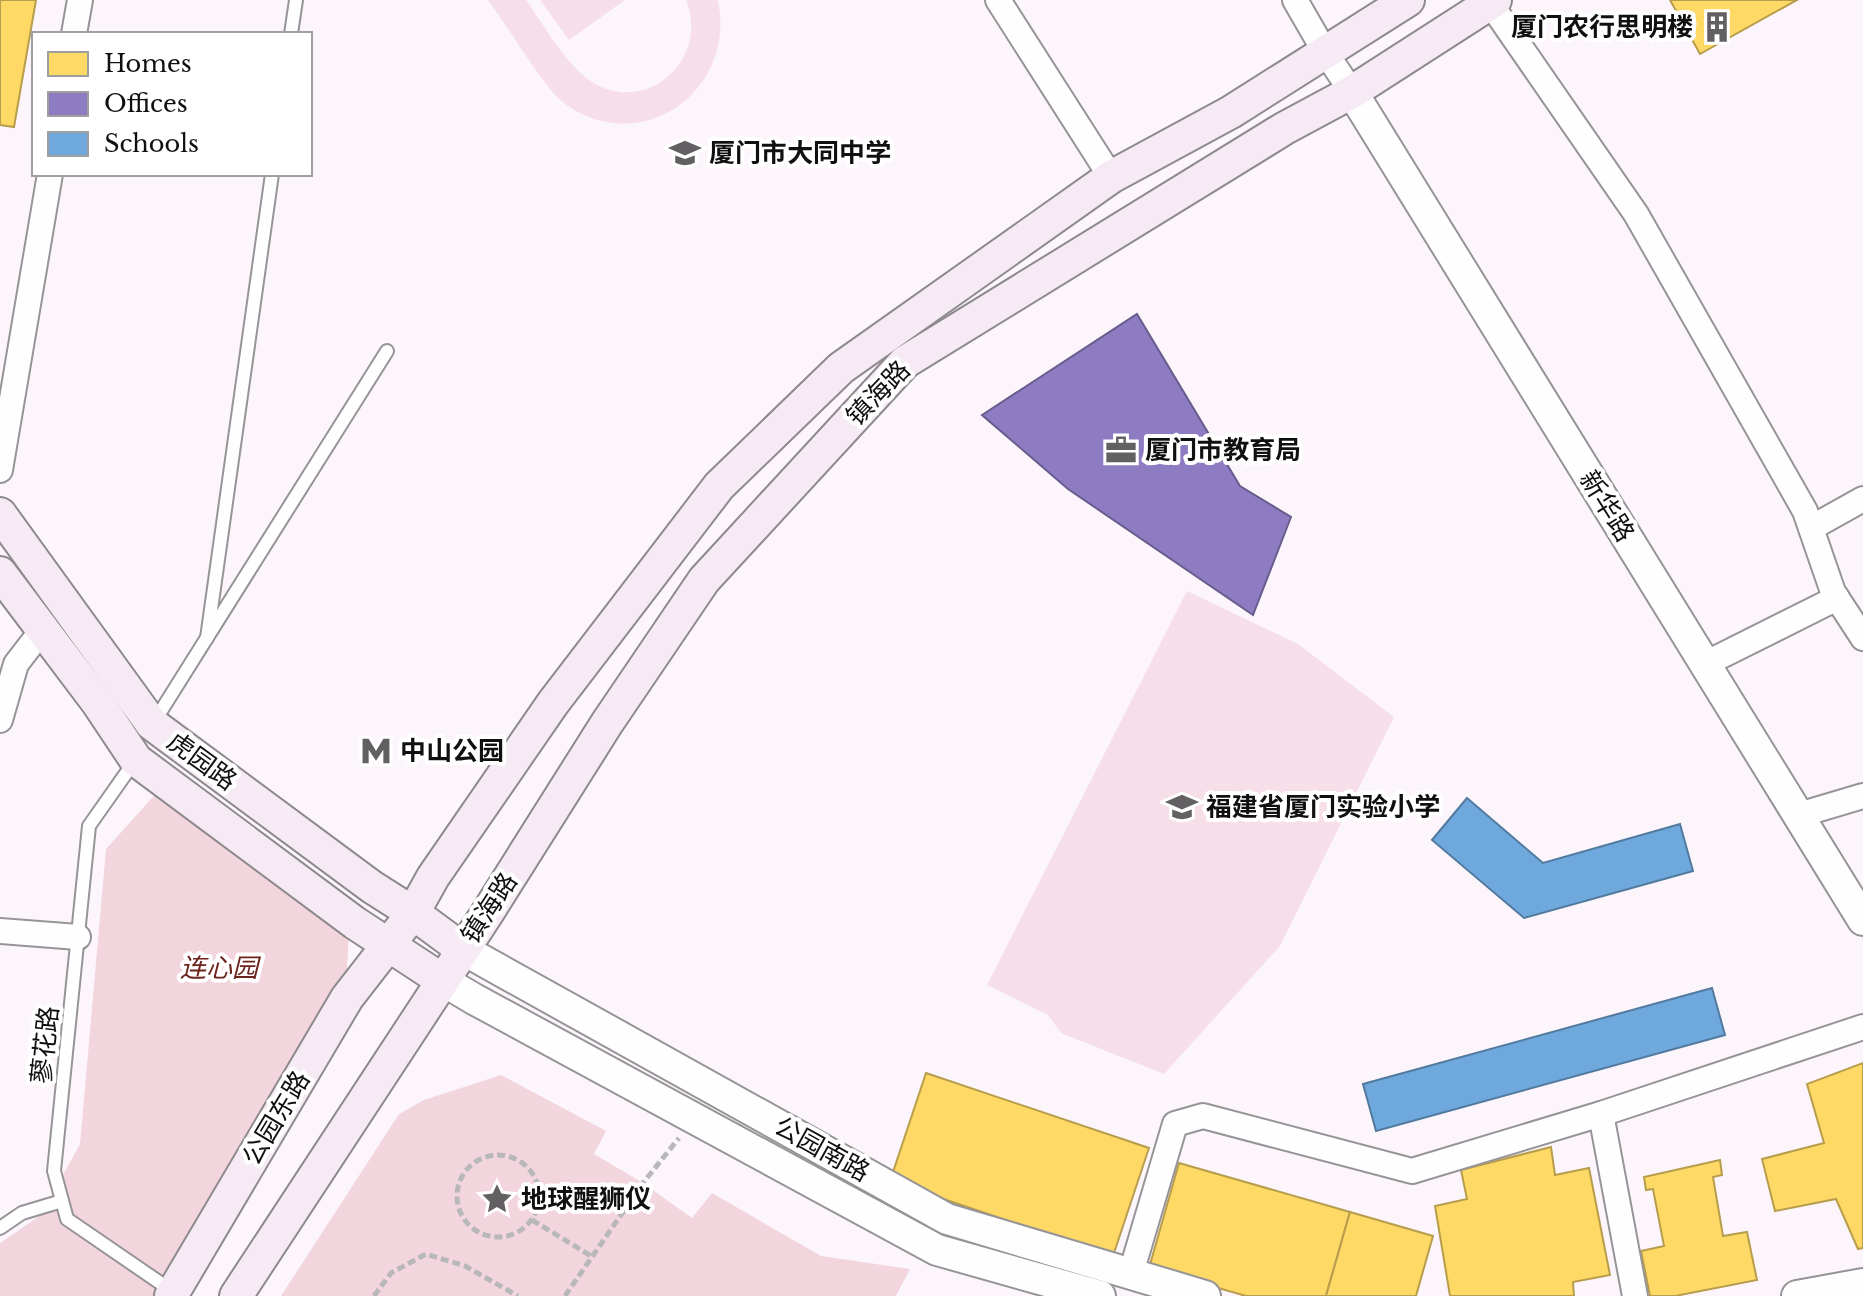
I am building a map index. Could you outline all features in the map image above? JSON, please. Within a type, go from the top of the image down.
[{"type":"main road","name":"镇海路","points":[[389,945],[553,703],[719,486],[841,368],[1111,177],[1231,112],[1408,0]]},
{"type":"main road","name":"镇海路","points":[[442,980],[607,723],[704,580],[905,362],[1271,136],[1352,92],[1492,2]]},
{"type":"main road","name":"虎园路","points":[[0,514],[152,724],[372,887],[462,949]]},
{"type":"main road","name":"虎园路","points":[[0,573],[98,703],[136,760],[355,923],[442,980]]},
{"type":"main road","name":"公园东路","points":[[172,1294],[347,998],[389,945]]},
{"type":"main road","points":[[236,1296],[442,980]]},
{"type":"street","points":[[74,32],[80,0]]},
{"type":"street","points":[[998,0],[1111,177]]},
{"type":"street","points":[[1295,0],[1352,92]]},
{"type":"street","points":[[1492,2],[1636,214],[1805,511],[1833,592],[1863,638]]},
{"type":"street","name":"新华路","points":[[1352,92],[1863,920]]},
{"type":"street","points":[[0,470],[50,176]]},
{"type":"street","points":[[1811,528],[1863,499]]},
{"type":"street","points":[[1705,664],[1837,598]]},
{"type":"street","points":[[0,720],[16,664],[43,629]]},
{"type":"street","points":[[1799,815],[1863,796]]},
{"type":"street","points":[[0,931],[78,937]]},
{"type":"street","name":"公园南路","points":[[462,949],[947,1219],[1205,1296]]},
{"type":"street","name":"公园南路","points":[[442,980],[937,1250],[1100,1296]]},
{"type":"street","points":[[1131,1273],[1175,1124],[1203,1116],[1412,1171],[1601,1114],[1863,1027]]},
{"type":"street","points":[[1601,1114],[1635,1296]]},
{"type":"street","points":[[1797,1296],[1863,1284]]},
{"type":"lane","points":[[291,32],[296,0]]},
{"type":"lane","points":[[207,638],[272,176]]},
{"type":"lane","points":[[152,724],[387,351]]},
{"type":"lane","name":"蓼花路","points":[[136,760],[89,826],[54,1171],[67,1219],[172,1294]]},
{"type":"lane","points":[[0,1228],[22,1213],[62,1201]]},
{"type":"path","points":[[565,1296],[643,1183],[695,1119]]},
{"type":"path","points":[[497,1154],[522,1161],[531,1170],[540,1194],[532,1220],[522,1230],[495,1237],[469,1225],[461,1214],[457,1200],[458,1186],[473,1162],[497,1154]]},
{"type":"path","points":[[532,1220],[593,1257]]},
{"type":"path","points":[[374,1296],[391,1273],[426,1254],[465,1266],[518,1296]]},
{"type":"green space","name":"连心园","points":[[170,778],[350,910],[345,1008],[154,1296],[0,1296],[0,1243],[41,1215],[80,1144],[106,849]]},
{"type":"green space","points":[[501,1075],[606,1131],[594,1154],[643,1183],[692,1218],[712,1193],[821,1256],[910,1269],[896,1296],[281,1296],[399,1114],[424,1100]]},
{"type":"shaded area","points":[[488,0],[526,0],[577,69],[597,85],[618,92],[637,91],[655,85],[671,74],[690,41],[691,21],[686,0],[718,0],[720,33],[713,62],[698,87],[678,107],[652,119],[624,124],[594,119],[559,99]]},
{"type":"shaded area","points":[[540,0],[625,0],[569,40]]},
{"type":"shaded area","points":[[1187,591],[1298,644],[1394,717],[1280,946],[1164,1074],[1061,1033],[1048,1015],[987,985]]},
{"type":"building: Homes","points":[[0,0],[36,0],[14,127],[0,125]]},
{"type":"building: Homes","name":"厦门农行思明楼","points":[[1670,0],[1797,0],[1700,54]]},
{"type":"building: Homes","points":[[1863,1063],[1863,1248],[1858,1249],[1836,1199],[1775,1211],[1762,1159],[1824,1143],[1807,1084]]},
{"type":"building: Homes","points":[[926,1073],[1149,1148],[1113,1256],[890,1181]]},
{"type":"building: Homes","points":[[1551,1147],[1555,1175],[1589,1168],[1610,1275],[1573,1282],[1574,1296],[1450,1296],[1435,1206],[1467,1199],[1461,1170]]},
{"type":"building: Homes","points":[[1720,1160],[1722,1175],[1713,1177],[1723,1236],[1747,1232],[1757,1280],[1675,1296],[1650,1296],[1641,1251],[1664,1246],[1653,1189],[1646,1190],[1644,1177]]},
{"type":"building: Homes","points":[[1179,1163],[1350,1212],[1326,1296],[1246,1296],[1149,1268]]},
{"type":"building: Homes","points":[[1350,1212],[1433,1236],[1416,1296],[1326,1296]]},
{"type":"building: Offices","name":"厦门市教育局","points":[[1137,314],[1240,486],[1291,517],[1253,615],[1068,489],[982,415]]},
{"type":"building: Schools","points":[[1467,798],[1543,863],[1680,824],[1693,871],[1524,918],[1432,840]]},
{"type":"building: Schools","points":[[1712,988],[1725,1035],[1376,1131],[1363,1084]]},
{"type":"place","name":"厦门农行思明楼","points":[[1717,27]]},
{"type":"place","name":"厦门市大同中学","points":[[685,153]]},
{"type":"place","name":"厦门市教育局","points":[[1121,450]]},
{"type":"place","name":"中山公园","points":[[376,751]]},
{"type":"place","name":"福建省厦门实验小学","points":[[1182,807]]},
{"type":"place","name":"地球醒狮仪","points":[[497,1199]]}]
